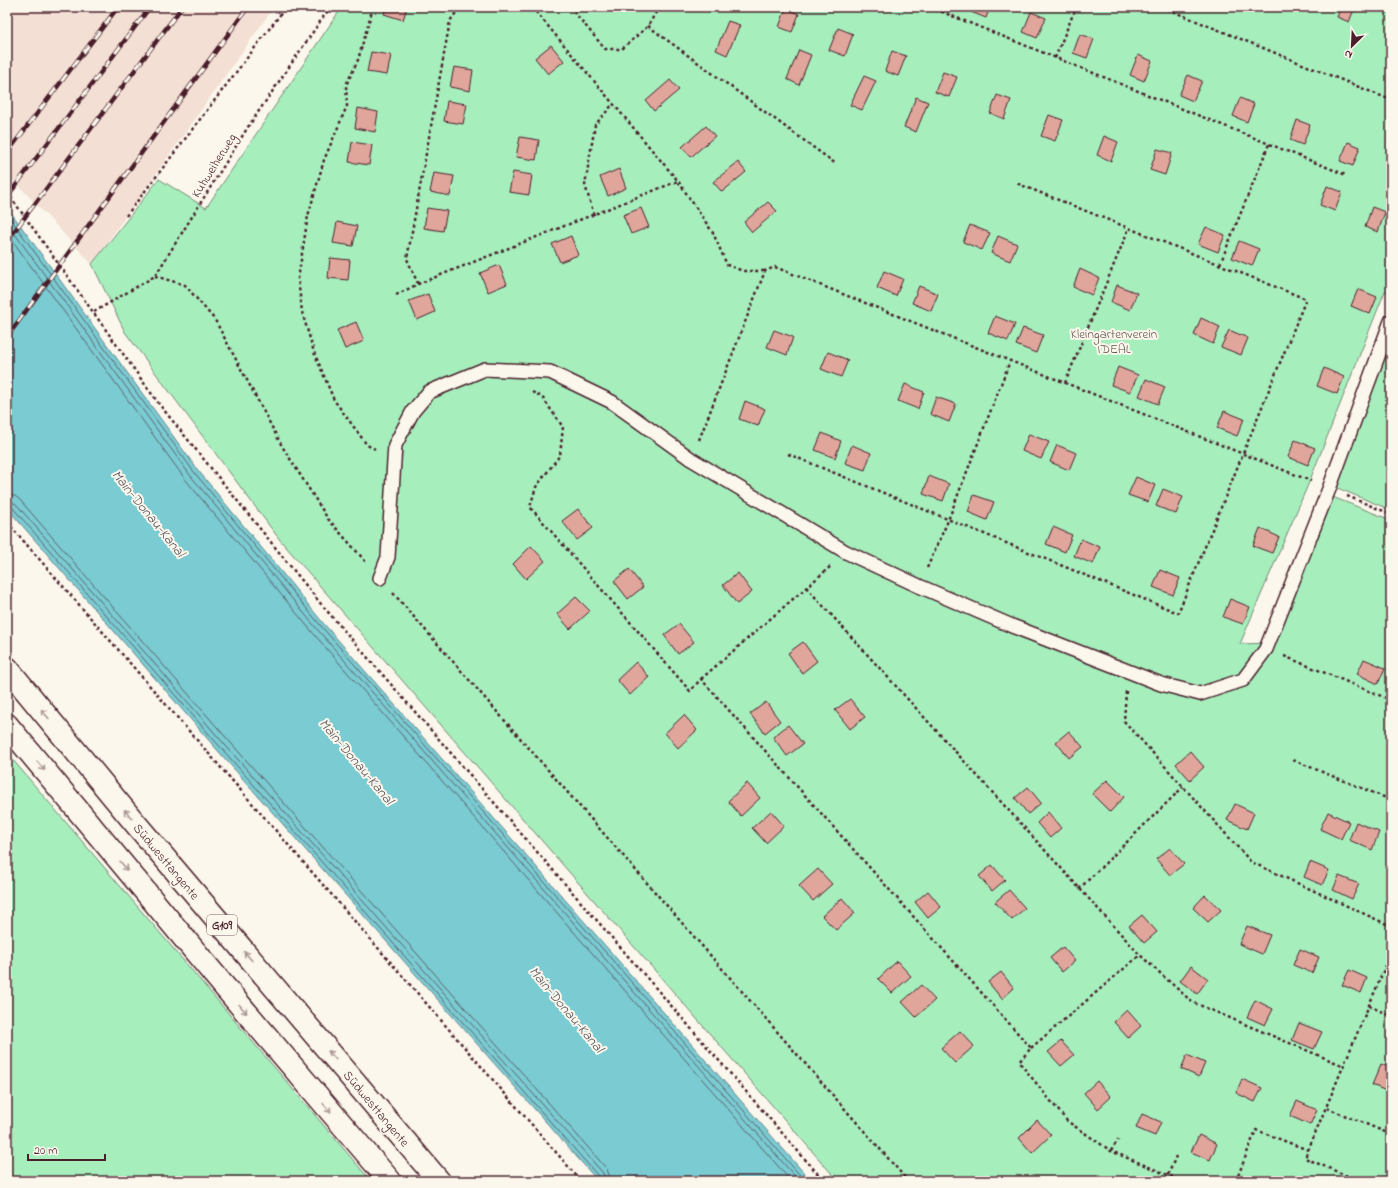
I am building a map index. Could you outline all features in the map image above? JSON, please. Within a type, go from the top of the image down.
[{"type":"highway","name":"Südwesttangente","points":[[7,668],[140,829],[439,1181]]},
{"type":"highway","points":[[7,726],[223,985],[390,1181]]},
{"type":"lane","points":[[380,578],[388,557],[395,445],[413,411],[429,392],[485,369],[550,372],[612,402],[691,459],[846,552],[919,586],[1012,626],[1162,684],[1200,694],[1242,680],[1266,648],[1329,489],[1391,321]]},
{"type":"path","points":[[126,216],[286,7]]},
{"type":"path","name":"Kuhweiherweg","points":[[94,312],[156,276],[248,128],[330,7]]},
{"type":"path","points":[[373,7],[358,60],[346,85],[347,106],[324,160],[308,216],[298,279],[302,312],[314,352],[334,400],[367,445],[393,459]]},
{"type":"path","points":[[418,284],[407,259],[450,20],[460,7]]},
{"type":"path","points":[[532,7],[678,181],[713,233],[727,265],[743,271],[765,271],[775,267],[1391,514]]},
{"type":"path","points":[[570,7],[605,49],[622,49],[648,26],[659,7]]},
{"type":"path","points":[[930,7],[1346,176]]},
{"type":"path","points":[[1055,58],[1076,7]]},
{"type":"path","points":[[1162,7],[1391,100]]},
{"type":"path","points":[[648,26],[836,164]]},
{"type":"path","points":[[594,215],[585,185],[596,125],[613,104]]},
{"type":"path","points":[[1220,264],[1269,144]]},
{"type":"path","points":[[396,295],[418,284],[678,181]]},
{"type":"path","points":[[788,454],[1178,613],[1306,299],[1016,182]]},
{"type":"path","points":[[7,192],[159,404],[321,604],[824,1181]]},
{"type":"path","points":[[1064,384],[1129,228]]},
{"type":"path","points":[[691,459],[765,271]]},
{"type":"path","points":[[156,276],[185,285],[215,320],[282,446],[328,519],[908,1181]]},
{"type":"path","points":[[919,586],[949,519],[1010,361]]},
{"type":"path","points":[[528,390],[542,397],[563,427],[560,455],[536,488],[530,507],[690,691],[846,552]]},
{"type":"path","points":[[7,522],[581,1181]]},
{"type":"path","points":[[806,587],[1140,955],[1192,1002],[1344,1066]]},
{"type":"path","points":[[1266,648],[1391,700]]},
{"type":"path","points":[[1127,671],[1124,721],[1251,862],[1391,926]]},
{"type":"path","points":[[702,680],[1031,1048]]},
{"type":"path","points":[[1293,760],[1391,800]]},
{"type":"path","points":[[1079,889],[1183,787]]},
{"type":"path","points":[[1359,1181],[1305,1158],[1391,953]]},
{"type":"path","points":[[1140,955],[1031,1048],[1019,1062],[1066,1121],[1111,1151],[1182,1181]]},
{"type":"path","points":[[1369,1006],[1391,1016]]},
{"type":"path","points":[[1327,1108],[1390,1134],[1391,1132]]},
{"type":"path","points":[[1236,1181],[1256,1130],[1308,1150]]},
{"type":"path","points":[[1111,1151],[1118,1140]]},
{"type":"path","points":[[1168,1175],[1176,1156]]},
{"type":"shaded area","points":[[7,7],[274,7],[92,264],[7,173]]},
{"type":"green space","name":"Kleingartenverein IDEAL","points":[[342,7],[1391,7],[1391,293],[1385,291],[1310,480],[1240,644],[1271,643],[1330,496],[1391,520],[1391,1181],[838,1181],[280,540],[125,332],[92,264],[159,179],[206,208]]},
{"type":"green space","points":[[1391,340],[1391,510],[1335,487]]},
{"type":"green space","points":[[7,753],[371,1181],[7,1181]]},
{"type":"water","name":"Main-Donau-Kanal","points":[[7,207],[197,469],[324,624],[811,1181],[598,1181],[212,744],[7,508]]},
{"type":"building","points":[[386,7],[407,7],[403,20],[384,14]]},
{"type":"building","points":[[973,7],[990,7],[986,18],[971,12]]},
{"type":"building","points":[[1341,7],[1355,7],[1349,22],[1337,17]]},
{"type":"building","points":[[786,8],[799,14],[792,32],[779,27]]},
{"type":"building","points":[[1031,12],[1046,18],[1037,38],[1023,32]]},
{"type":"building","points":[[728,21],[740,25],[727,55],[716,50]]},
{"type":"building","points":[[838,28],[853,34],[845,56],[829,50]]},
{"type":"building","points":[[1080,34],[1094,39],[1087,58],[1073,53]]},
{"type":"building","points":[[551,45],[564,61],[548,74],[535,58]]},
{"type":"building","points":[[799,50],[811,55],[799,85],[787,79]]},
{"type":"building","points":[[892,51],[906,56],[898,76],[885,71]]},
{"type":"building","points":[[371,52],[391,55],[387,75],[367,72]]},
{"type":"building","points":[[1138,55],[1152,61],[1144,81],[1130,75]]},
{"type":"building","points":[[454,67],[473,70],[470,91],[450,87]]},
{"type":"building","points":[[943,72],[957,77],[949,97],[935,92]]},
{"type":"building","points":[[1188,75],[1202,81],[1193,101],[1179,95]]},
{"type":"building","points":[[864,76],[876,81],[862,110],[850,105]]},
{"type":"building","points":[[670,80],[679,90],[654,111],[646,101]]},
{"type":"building","points":[[997,95],[1011,100],[1004,119],[990,113]]},
{"type":"building","points":[[916,97],[928,102],[916,132],[904,127]]},
{"type":"building","points":[[1240,98],[1254,104],[1247,122],[1233,116]]},
{"type":"building","points":[[447,101],[467,104],[463,124],[444,121]]},
{"type":"building","points":[[358,108],[378,112],[375,132],[355,128]]},
{"type":"building","points":[[1049,115],[1063,120],[1055,141],[1041,136]]},
{"type":"building","points":[[1297,120],[1310,125],[1303,145],[1290,140]]},
{"type":"building","points":[[706,126],[715,136],[691,157],[682,147]]},
{"type":"building","points":[[1104,136],[1118,142],[1111,161],[1097,155]]},
{"type":"building","points":[[520,137],[539,140],[536,160],[516,157]]},
{"type":"building","points":[[352,142],[372,145],[369,165],[349,162]]},
{"type":"building","points":[[1348,142],[1360,147],[1353,166],[1340,161]]},
{"type":"building","points":[[1157,149],[1172,153],[1165,175],[1150,170]]},
{"type":"building","points":[[738,162],[746,172],[722,192],[713,182]]},
{"type":"building","points":[[619,169],[626,188],[608,196],[600,177]]},
{"type":"building","points":[[513,172],[532,175],[529,195],[509,192]]},
{"type":"building","points":[[434,173],[454,176],[450,196],[430,192]]},
{"type":"building","points":[[1327,186],[1342,192],[1335,211],[1320,205]]},
{"type":"building","points":[[768,202],[777,211],[752,232],[744,222]]},
{"type":"building","points":[[1372,207],[1385,212],[1378,232],[1365,227]]},
{"type":"building","points":[[427,208],[447,211],[443,231],[424,228]]},
{"type":"building","points":[[641,208],[649,227],[631,234],[623,215]]},
{"type":"building","points":[[337,222],[357,226],[353,246],[333,243]]},
{"type":"building","points":[[970,225],[990,233],[982,250],[963,242]]},
{"type":"building","points":[[1206,227],[1225,235],[1218,252],[1198,244]]},
{"type":"building","points":[[571,236],[578,255],[560,262],[552,244]]},
{"type":"building","points":[[998,236],[1017,244],[1010,261],[991,253]]},
{"type":"building","points":[[1239,241],[1259,249],[1252,266],[1232,258]]},
{"type":"building","points":[[330,258],[350,260],[348,280],[328,278]]},
{"type":"building","points":[[499,265],[507,284],[488,292],[480,273]]},
{"type":"building","points":[[1080,269],[1099,278],[1092,295],[1073,287]]},
{"type":"building","points":[[884,271],[903,279],[896,296],[877,288]]},
{"type":"building","points":[[1117,285],[1137,293],[1130,310],[1111,302]]},
{"type":"building","points":[[919,286],[938,294],[931,311],[912,303]]},
{"type":"building","points":[[1358,289],[1377,297],[1370,314],[1351,306]]},
{"type":"building","points":[[428,294],[435,312],[417,320],[409,301]]},
{"type":"building","points":[[995,316],[1015,324],[1008,341],[988,333]]},
{"type":"building","points":[[1201,318],[1220,327],[1213,344],[1194,335]]},
{"type":"building","points":[[356,322],[364,341],[345,349],[337,330]]},
{"type":"building","points":[[1023,328],[1043,335],[1036,353],[1016,345]]},
{"type":"building","points":[[774,330],[793,337],[787,355],[767,347]]},
{"type":"building","points":[[1229,330],[1248,338],[1241,355],[1221,347]]},
{"type":"building","points":[[828,352],[848,360],[841,377],[821,369]]},
{"type":"building","points":[[1118,367],[1138,375],[1130,392],[1111,385]]},
{"type":"building","points":[[1324,368],[1344,377],[1337,394],[1317,386]]},
{"type":"building","points":[[1146,379],[1165,387],[1158,404],[1139,396]]},
{"type":"building","points":[[905,384],[924,392],[918,409],[898,401]]},
{"type":"building","points":[[936,397],[956,404],[949,422],[930,414]]},
{"type":"building","points":[[745,401],[765,409],[758,426],[739,419]]},
{"type":"building","points":[[1224,411],[1244,419],[1237,436],[1217,428]]},
{"type":"building","points":[[822,433],[841,441],[835,458],[815,450]]},
{"type":"building","points":[[1029,434],[1049,442],[1041,459],[1022,451]]},
{"type":"building","points":[[1295,440],[1315,448],[1308,465],[1288,457]]},
{"type":"building","points":[[852,445],[871,453],[865,470],[845,463]]},
{"type":"building","points":[[1057,445],[1076,453],[1069,470],[1050,462]]},
{"type":"building","points":[[929,476],[949,484],[943,501],[923,494]]},
{"type":"building","points":[[1136,477],[1155,485],[1148,502],[1128,495]]},
{"type":"building","points":[[1163,489],[1183,497],[1176,514],[1156,506]]},
{"type":"building","points":[[974,495],[994,502],[987,520],[968,512]]},
{"type":"building","points":[[578,509],[593,528],[577,540],[562,521]]},
{"type":"building","points":[[1053,527],[1072,535],[1065,552],[1046,544]]},
{"type":"building","points":[[1260,528],[1279,537],[1272,553],[1253,546]]},
{"type":"building","points":[[1081,539],[1100,547],[1093,564],[1074,556]]},
{"type":"building","points":[[531,546],[545,561],[526,579],[513,564]]},
{"type":"building","points":[[629,569],[643,587],[628,599],[614,581]]},
{"type":"building","points":[[1160,570],[1180,578],[1173,595],[1153,587]]},
{"type":"building","points":[[738,573],[752,592],[737,604],[723,585]]},
{"type":"building","points":[[576,597],[590,611],[570,629],[557,614]]},
{"type":"building","points":[[1230,599],[1250,607],[1243,624],[1223,617]]},
{"type":"building","points":[[679,624],[694,642],[678,654],[664,635]]},
{"type":"building","points":[[803,642],[817,661],[802,673],[788,653]]},
{"type":"building","points":[[1364,659],[1385,668],[1378,684],[1357,674]]},
{"type":"building","points":[[636,662],[649,677],[630,695],[617,680]]},
{"type":"building","points":[[850,699],[865,717],[850,729],[835,710]]},
{"type":"building","points":[[766,702],[780,721],[765,733],[750,714]]},
{"type":"building","points":[[684,715],[697,730],[678,748],[665,733]]},
{"type":"building","points":[[788,725],[803,744],[787,756],[773,737]]},
{"type":"building","points":[[1069,731],[1083,747],[1069,758],[1056,742]]},
{"type":"building","points":[[1190,751],[1204,767],[1190,780],[1176,764]]},
{"type":"building","points":[[1107,780],[1124,797],[1110,812],[1092,794]]},
{"type":"building","points":[[747,783],[760,798],[741,816],[728,801]]},
{"type":"building","points":[[1028,787],[1041,803],[1028,814],[1015,798]]},
{"type":"building","points":[[1235,804],[1254,813],[1247,829],[1227,820]]},
{"type":"building","points":[[771,811],[784,826],[766,843],[752,828]]},
{"type":"building","points":[[1048,812],[1061,828],[1050,838],[1037,823]]},
{"type":"building","points":[[1328,812],[1349,822],[1341,839],[1320,829]]},
{"type":"building","points":[[1356,822],[1379,832],[1372,850],[1349,840]]},
{"type":"building","points":[[1170,848],[1184,864],[1170,875],[1156,859]]},
{"type":"building","points":[[1310,862],[1329,870],[1322,885],[1304,877]]},
{"type":"building","points":[[992,865],[1005,880],[992,891],[979,876]]},
{"type":"building","points":[[818,869],[832,884],[813,901],[799,886]]},
{"type":"building","points":[[1339,876],[1359,884],[1352,899],[1333,890]]},
{"type":"building","points":[[1009,890],[1025,908],[1012,920],[995,902]]},
{"type":"building","points":[[928,891],[941,907],[928,918],[915,902]]},
{"type":"building","points":[[1205,895],[1221,910],[1208,922],[1193,908]]},
{"type":"building","points":[[842,898],[855,913],[836,930],[822,916]]},
{"type":"building","points":[[1142,915],[1157,932],[1144,943],[1129,926]]},
{"type":"building","points":[[1247,926],[1270,935],[1262,954],[1239,944]]},
{"type":"building","points":[[1063,947],[1075,961],[1062,972],[1050,958]]},
{"type":"building","points":[[1300,949],[1319,957],[1312,973],[1293,965]]},
{"type":"building","points":[[897,961],[911,976],[892,993],[878,979]]},
{"type":"building","points":[[1191,966],[1208,979],[1197,994],[1180,981]]},
{"type":"building","points":[[1349,970],[1367,978],[1361,993],[1342,985]]},
{"type":"building","points":[[1001,972],[1014,988],[1002,999],[988,982]]},
{"type":"building","points":[[921,985],[935,1000],[916,1017],[902,1002]]},
{"type":"building","points":[[1255,1000],[1273,1009],[1265,1025],[1247,1017]]},
{"type":"building","points":[[1127,1010],[1141,1026],[1128,1038],[1114,1022]]},
{"type":"building","points":[[1299,1023],[1322,1032],[1314,1049],[1292,1040]]},
{"type":"building","points":[[960,1031],[974,1046],[955,1063],[941,1048]]},
{"type":"building","points":[[1061,1041],[1074,1055],[1061,1066],[1048,1052]]},
{"type":"building","points":[[1187,1055],[1205,1063],[1199,1077],[1181,1069]]},
{"type":"building","points":[[1381,1064],[1391,1068],[1391,1093],[1372,1085]]},
{"type":"building","points":[[1242,1079],[1262,1088],[1255,1102],[1236,1093]]},
{"type":"building","points":[[1097,1081],[1111,1097],[1098,1109],[1084,1093]]},
{"type":"building","points":[[1297,1101],[1317,1110],[1310,1125],[1290,1116]]},
{"type":"building","points":[[1142,1114],[1161,1122],[1155,1136],[1136,1128]]},
{"type":"building","points":[[1037,1120],[1051,1135],[1032,1153],[1019,1138]]},
{"type":"building","points":[[1199,1135],[1217,1144],[1210,1160],[1191,1152]]},
{"type":"railway","points":[[7,153],[118,7]]},
{"type":"railway","points":[[7,197],[150,7]]},
{"type":"railway","points":[[7,241],[182,7]]},
{"type":"railway","points":[[7,337],[248,7]]}]
